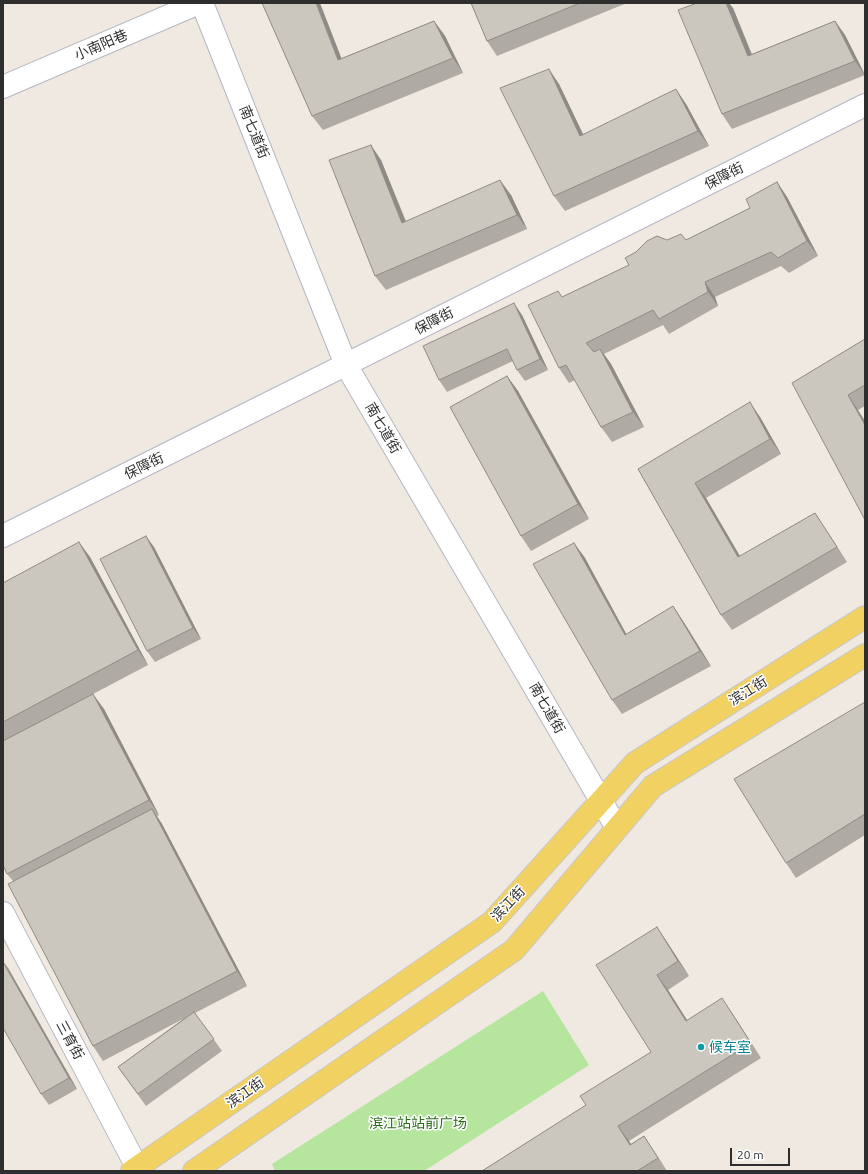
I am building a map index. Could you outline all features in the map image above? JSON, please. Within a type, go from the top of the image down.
[{"type":"main road","name":"滨江街","points":[[135,1169],[492,922],[635,763],[865,617]]},
{"type":"main road","points":[[194,1171],[514,950],[653,786],[865,656]]},
{"type":"street","name":"小南阳巷","points":[[3,87],[199,3]]},
{"type":"street","name":"南七道街","points":[[202,3],[346,365],[617,828]]},
{"type":"street","name":"保障街","points":[[3,536],[865,106]]},
{"type":"street","name":"三育街","points":[[3,913],[135,1169]]},
{"type":"green space","name":"滨江站站前广场","points":[[543,991],[589,1065],[424,1171],[275,1171],[272,1164]]},
{"type":"building","points":[[262,3],[316,3],[338,60],[434,21],[453,58],[312,116]]},
{"type":"building","points":[[471,3],[580,3],[487,41]]},
{"type":"building","points":[[697,3],[726,3],[748,56],[835,21],[855,61],[722,114],[678,10]]},
{"type":"building","points":[[549,69],[580,136],[676,89],[698,131],[554,196],[500,88]]},
{"type":"building","points":[[371,145],[402,223],[500,180],[517,215],[375,276],[329,160]]},
{"type":"building","points":[[777,182],[807,241],[778,258],[771,252],[705,282],[708,292],[659,319],[653,310],[586,343],[594,352],[600,349],[633,412],[601,427],[566,365],[559,368],[528,305],[558,291],[562,297],[629,265],[625,258],[636,252],[647,241],[657,236],[667,240],[681,234],[686,240],[750,208],[746,199]]},
{"type":"building","points":[[514,303],[540,359],[517,370],[507,349],[439,380],[423,346]]},
{"type":"building","points":[[865,339],[865,385],[848,395],[865,425],[865,520],[792,383]]},
{"type":"building","points":[[507,376],[578,504],[521,536],[450,407]]},
{"type":"building","points":[[750,402],[770,439],[695,483],[738,557],[815,513],[837,547],[721,615],[638,469]]},
{"type":"building","points":[[146,536],[193,628],[147,651],[100,559]]},
{"type":"building","points":[[79,542],[138,650],[3,722],[3,583]]},
{"type":"building","points":[[574,543],[625,635],[673,606],[700,651],[612,700],[533,564]]},
{"type":"building","points":[[93,694],[149,800],[7,874],[3,865],[3,741]]},
{"type":"building","points":[[865,702],[865,814],[786,863],[734,779]]},
{"type":"building","points":[[152,809],[237,971],[93,1046],[8,884]]},
{"type":"building","name":"候车室","points":[[657,927],[678,961],[657,975],[686,1021],[722,998],[751,1043],[618,1126],[630,1145],[644,1136],[658,1158],[637,1171],[482,1171],[586,1105],[580,1096],[651,1052],[596,965]]},
{"type":"building","points":[[3,962],[69,1078],[41,1094],[3,1028]]},
{"type":"building","points":[[194,1012],[214,1039],[138,1094],[118,1067]]},
{"type":"place","name":"候车室","points":[[701,1047]]}]
